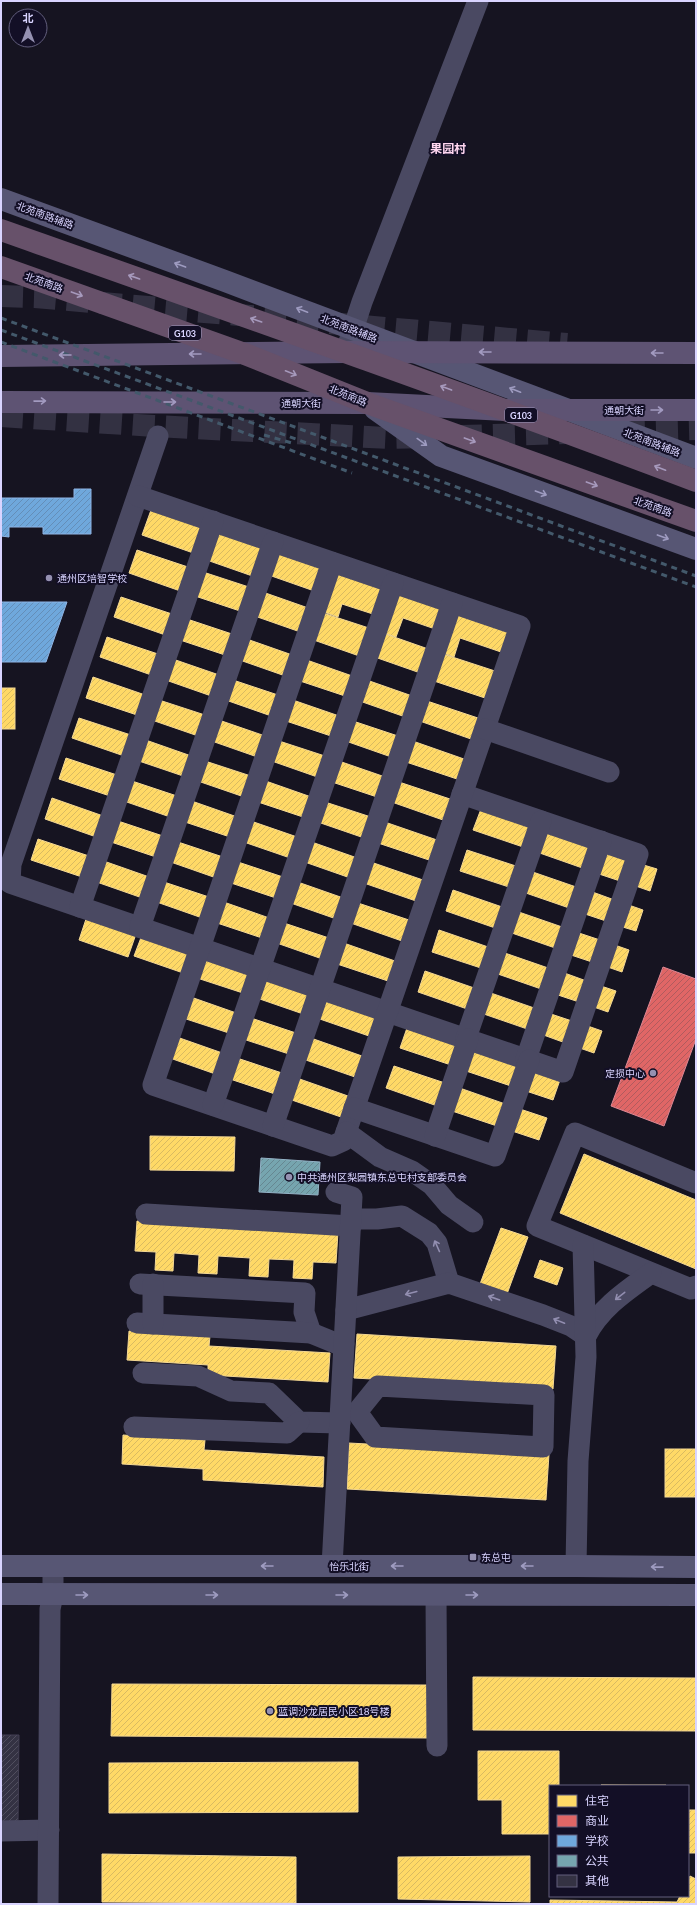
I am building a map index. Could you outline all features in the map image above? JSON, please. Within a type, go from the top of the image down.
[{"type":"highway","name":"G103","points":[[1,230],[346,352],[696,481]]},
{"type":"highway","name":"北苑南路","points":[[1,267],[245,354],[367,403],[696,521]]},
{"type":"main road","name":"北苑南路辅路","points":[[1,199],[696,458]]},
{"type":"main road","points":[[1,356],[346,352],[696,353]]},
{"type":"main road","name":"通朝大街","points":[[1,402],[367,403],[506,410],[696,410]]},
{"type":"main road","points":[[367,403],[441,456],[696,549]]},
{"type":"main road","name":"怡乐北街","points":[[1,1566],[696,1567]]},
{"type":"main road","points":[[1,1594],[696,1595]]},
{"type":"street","points":[[346,352],[362,302],[478,1]]},
{"type":"street","points":[[158,436],[11,864],[10,883],[563,1072],[638,854],[462,794]]},
{"type":"street","points":[[138,496],[213,521],[520,626],[343,1141],[332,1146],[153,1085],[332,562]]},
{"type":"street","points":[[80,907],[213,521]]},
{"type":"street","points":[[140,927],[273,542]]},
{"type":"street","points":[[213,1105],[393,583]]},
{"type":"street","points":[[273,1126],[452,603]]},
{"type":"street","points":[[485,729],[609,772]]},
{"type":"street","points":[[435,1136],[541,821]]},
{"type":"street","points":[[354,1108],[495,1156],[601,841]]},
{"type":"street","points":[[346,1132],[380,1157],[412,1172],[432,1185],[450,1205],[473,1222]]},
{"type":"street","points":[[696,1183],[575,1133],[537,1226],[691,1289],[696,1286]]},
{"type":"street","points":[[332,1566],[346,1415],[344,1344],[352,1197],[336,1192]]},
{"type":"street","points":[[146,1214],[351,1222],[402,1216],[429,1233],[437,1243],[449,1283]]},
{"type":"street","points":[[576,1566],[578,1462],[586,1357],[583,1245]]},
{"type":"street","points":[[586,1336],[593,1321],[609,1304],[651,1273]]},
{"type":"street","points":[[346,1310],[449,1283],[543,1315],[571,1326],[586,1336]]},
{"type":"street","points":[[311,1334],[304,1312],[305,1293],[147,1284],[145,1324],[311,1334],[338,1344],[344,1344]]},
{"type":"street","points":[[143,1373],[198,1376],[231,1391],[269,1393],[299,1422]]},
{"type":"street","points":[[134,1427],[287,1432],[299,1422],[346,1415],[378,1386],[544,1395],[543,1447],[375,1437],[346,1415]]},
{"type":"street","points":[[48,1904],[50,1609],[53,1594],[53,1566]]},
{"type":"street","points":[[436,1595],[437,1746]]},
{"type":"street","points":[[1,1831],[49,1830]]},
{"type":"building: 住宅","points":[[151,510],[208,529],[199,555],[142,535]]},
{"type":"building: 住宅","points":[[211,530],[268,550],[258,578],[201,558]]},
{"type":"building: 住宅","points":[[137,550],[194,569],[186,593],[129,573]]},
{"type":"building: 住宅","points":[[271,551],[328,570],[320,593],[263,573]]},
{"type":"building: 住宅","points":[[197,570],[255,589],[246,613],[189,594]]},
{"type":"building: 住宅","points":[[331,571],[388,591],[379,616],[342,604],[338,617],[318,610]]},
{"type":"building: 住宅","points":[[257,590],[314,610],[306,634],[249,614]]},
{"type":"building: 住宅","points":[[391,591],[448,611],[441,631],[403,618],[396,637],[378,631]]},
{"type":"building: 住宅","points":[[121,597],[178,616],[171,637],[114,617]]},
{"type":"building: 住宅","points":[[317,611],[375,630],[365,658],[308,638]]},
{"type":"building: 住宅","points":[[451,612],[508,632],[501,652],[460,638],[454,657],[438,651]]},
{"type":"building: 住宅","points":[[181,617],[238,636],[231,657],[174,638]]},
{"type":"building: 住宅","points":[[377,631],[434,651],[426,675],[369,655]]},
{"type":"building: 住宅","points":[[107,637],[164,656],[157,677],[100,657]]},
{"type":"building: 住宅","points":[[241,637],[298,657],[291,678],[234,658]]},
{"type":"building: 住宅","points":[[437,652],[495,671],[485,698],[428,679]]},
{"type":"building: 住宅","points":[[167,657],[225,677],[217,698],[160,678]]},
{"type":"building: 住宅","points":[[301,658],[358,678],[351,698],[294,679]]},
{"type":"building: 住宅","points":[[93,677],[151,697],[143,717],[86,698]]},
{"type":"building: 住宅","points":[[227,678],[284,697],[277,718],[220,698]]},
{"type":"building: 住宅","points":[[361,678],[418,698],[411,719],[354,699]]},
{"type":"building: 住宅","points":[[1,688],[15,688],[15,729],[1,729]]},
{"type":"building: 住宅","points":[[153,698],[211,717],[204,738],[146,718]]},
{"type":"building: 住宅","points":[[287,698],[345,718],[337,738],[280,719]]},
{"type":"building: 住宅","points":[[421,699],[478,718],[471,739],[414,719]]},
{"type":"building: 住宅","points":[[79,718],[137,737],[130,758],[72,738]]},
{"type":"building: 住宅","points":[[213,718],[271,738],[263,759],[206,739]]},
{"type":"building: 住宅","points":[[347,719],[404,738],[397,759],[340,739]]},
{"type":"building: 住宅","points":[[140,738],[197,758],[189,778],[133,759]]},
{"type":"building: 住宅","points":[[273,739],[331,758],[323,779],[266,759]]},
{"type":"building: 住宅","points":[[407,739],[464,759],[457,779],[400,760]]},
{"type":"building: 住宅","points":[[66,758],[123,777],[116,798],[59,779]]},
{"type":"building: 住宅","points":[[199,759],[257,778],[250,799],[192,779]]},
{"type":"building: 住宅","points":[[333,759],[391,779],[383,799],[326,780]]},
{"type":"building: 住宅","points":[[126,779],[183,798],[176,819],[118,799]]},
{"type":"building: 住宅","points":[[260,779],[317,799],[309,819],[252,800]]},
{"type":"building: 住宅","points":[[393,780],[450,799],[443,820],[386,800]]},
{"type":"building: 住宅","points":[[52,798],[109,818],[102,839],[45,819]]},
{"type":"building: 住宅","points":[[186,799],[243,819],[236,839],[179,820]]},
{"type":"building: 住宅","points":[[319,800],[377,819],[370,840],[312,820]]},
{"type":"building: 住宅","points":[[481,809],[536,828],[529,849],[473,830]]},
{"type":"building: 住宅","points":[[112,819],[169,838],[162,859],[105,840]]},
{"type":"building: 住宅","points":[[245,819],[303,839],[296,860],[238,840]]},
{"type":"building: 住宅","points":[[379,820],[437,840],[429,860],[372,841]]},
{"type":"building: 住宅","points":[[541,830],[596,848],[588,870],[534,851]]},
{"type":"building: 住宅","points":[[38,839],[95,858],[88,879],[31,860]]},
{"type":"building: 住宅","points":[[172,840],[229,859],[222,880],[165,860]]},
{"type":"building: 住宅","points":[[306,840],[363,860],[356,880],[299,860]]},
{"type":"building: 住宅","points":[[467,850],[522,868],[515,889],[460,871]]},
{"type":"building: 住宅","points":[[601,850],[634,861],[626,883],[593,872]]},
{"type":"building: 住宅","points":[[98,859],[155,879],[148,900],[91,880]]},
{"type":"building: 住宅","points":[[232,860],[289,879],[282,900],[225,881]]},
{"type":"building: 住宅","points":[[365,860],[423,880],[416,901],[358,881]]},
{"type":"building: 住宅","points":[[637,863],[657,869],[650,891],[630,884]]},
{"type":"building: 住宅","points":[[527,870],[582,889],[575,910],[520,891]]},
{"type":"building: 住宅","points":[[158,880],[215,899],[208,920],[151,900]]},
{"type":"building: 住宅","points":[[292,880],[349,900],[342,921],[285,901]]},
{"type":"building: 住宅","points":[[453,890],[508,909],[501,930],[446,911]]},
{"type":"building: 住宅","points":[[587,890],[620,902],[612,923],[579,912]]},
{"type":"building: 住宅","points":[[218,900],[275,920],[268,940],[211,921]]},
{"type":"building: 住宅","points":[[352,901],[409,920],[402,941],[345,921]]},
{"type":"building: 住宅","points":[[623,903],[643,910],[636,931],[616,925]]},
{"type":"building: 住宅","points":[[513,910],[568,929],[561,950],[506,931]]},
{"type":"building: 住宅","points":[[87,916],[136,934],[128,957],[79,940]]},
{"type":"building: 住宅","points":[[278,921],[335,940],[328,961],[271,941]]},
{"type":"building: 住宅","points":[[439,930],[494,949],[487,970],[432,952]]},
{"type":"building: 住宅","points":[[573,931],[606,942],[598,964],[565,953]]},
{"type":"building: 住宅","points":[[142,935],[196,954],[189,975],[134,956]]},
{"type":"building: 住宅","points":[[338,941],[395,961],[388,981],[331,962]]},
{"type":"building: 住宅","points":[[609,943],[629,950],[622,972],[602,965]]},
{"type":"building: 住宅","points":[[499,951],[554,970],[547,991],[492,972]]},
{"type":"building: 住宅","points":[[202,956],[256,974],[249,995],[194,977]]},
{"type":"building: 住宅","points":[[425,971],[480,990],[473,1011],[418,992]]},
{"type":"building: 住宅","points":[[559,971],[592,983],[585,1004],[552,993]]},
{"type":"building: 住宅","points":[[262,976],[316,995],[309,1016],[254,997]]},
{"type":"building: 住宅","points":[[595,984],[616,991],[608,1012],[588,1005]]},
{"type":"building: 住宅","points":[[485,991],[540,1010],[533,1031],[478,1012]]},
{"type":"building: 住宅","points":[[188,996],[242,1015],[235,1035],[180,1017]]},
{"type":"building: 住宅","points":[[322,996],[376,1015],[369,1036],[314,1017]]},
{"type":"building: 住宅","points":[[545,1012],[578,1023],[571,1045],[538,1033]]},
{"type":"building: 住宅","points":[[248,1017],[302,1035],[295,1056],[240,1038]]},
{"type":"building: 住宅","points":[[582,1024],[602,1031],[594,1053],[574,1046]]},
{"type":"building: 住宅","points":[[408,1025],[465,1045],[457,1067],[400,1048]]},
{"type":"building: 住宅","points":[[174,1036],[228,1055],[221,1076],[167,1057]]},
{"type":"building: 住宅","points":[[308,1037],[362,1056],[355,1077],[300,1058]]},
{"type":"building: 住宅","points":[[468,1046],[525,1065],[517,1088],[460,1069]]},
{"type":"building: 住宅","points":[[234,1057],[288,1075],[281,1096],[227,1078]]},
{"type":"building: 住宅","points":[[394,1066],[451,1085],[443,1108],[386,1088]]},
{"type":"building: 住宅","points":[[531,1067],[561,1077],[553,1100],[523,1090]]},
{"type":"building: 住宅","points":[[294,1077],[348,1096],[341,1117],[286,1098]]},
{"type":"building: 住宅","points":[[454,1086],[511,1106],[503,1128],[446,1109]]},
{"type":"building: 住宅","points":[[517,1108],[547,1118],[539,1140],[509,1130]]},
{"type":"building: 住宅","points":[[150,1136],[235,1137],[234,1171],[150,1170]]},
{"type":"building: 住宅","points":[[584,1154],[696,1200],[696,1269],[560,1213]]},
{"type":"building: 住宅","points":[[137,1221],[338,1232],[336,1263],[313,1262],[312,1279],[293,1278],[294,1260],[269,1259],[268,1277],[249,1276],[250,1258],[218,1256],[217,1274],[198,1273],[199,1255],[174,1253],[173,1271],[155,1270],[156,1252],[135,1251]]},
{"type":"building: 住宅","points":[[501,1228],[528,1237],[507,1294],[480,1284]]},
{"type":"building: 住宅","points":[[540,1260],[563,1268],[557,1285],[534,1277]]},
{"type":"building: 住宅","points":[[129,1331],[210,1336],[209,1346],[330,1353],[328,1382],[208,1375],[208,1365],[127,1360]]},
{"type":"building: 住宅","points":[[357,1334],[556,1346],[553,1389],[354,1378]]},
{"type":"building: 住宅","points":[[123,1435],[205,1440],[204,1450],[324,1457],[323,1487],[203,1480],[203,1469],[122,1464]]},
{"type":"building: 住宅","points":[[349,1443],[549,1454],[546,1500],[347,1489]]},
{"type":"building: 住宅","points":[[665,1449],[696,1449],[696,1497],[665,1497]]},
{"type":"building: 住宅","points":[[473,1677],[696,1678],[696,1731],[473,1730]]},
{"type":"building: 住宅","name":"蓝调沙龙居民小区18号楼","points":[[112,1684],[427,1685],[427,1738],[111,1736]]},
{"type":"building: 住宅","points":[[478,1751],[559,1751],[559,1785],[549,1785],[549,1834],[502,1834],[502,1800],[478,1800]]},
{"type":"building: 住宅","points":[[358,1762],[358,1812],[109,1813],[109,1763]]},
{"type":"building: 住宅","points":[[689,1810],[696,1810],[696,1853],[689,1853]]},
{"type":"building: 住宅","points":[[102,1854],[296,1857],[296,1903],[102,1902]]},
{"type":"building: 住宅","points":[[530,1856],[530,1902],[398,1899],[398,1857]]},
{"type":"building: 住宅","points":[[690,1876],[696,1879],[696,1904],[550,1904],[550,1900],[677,1902],[680,1897],[689,1897]]},
{"type":"building: 商业","name":"定损中心","points":[[663,967],[696,979],[696,1039],[664,1126],[611,1106]]},
{"type":"building: 学校","points":[[74,489],[91,489],[91,534],[43,534],[43,527],[9,527],[9,537],[1,536],[1,498],[74,498]]},
{"type":"building: 学校","points":[[1,602],[67,602],[46,662],[1,662]]},
{"type":"building: 公共","name":"中共通州区梨园镇东总屯村支部委员会","points":[[261,1158],[320,1162],[318,1195],[259,1192]]},
{"type":"building: 其他","points":[[1,1735],[19,1735],[18,1822],[1,1822]]},
{"type":"tunnel","points":[[1,296],[35,297],[567,344]]},
{"type":"tunnel","points":[[1,416],[154,426],[388,438],[427,437]]},
{"type":"tunnel","points":[[623,431],[696,429]]},
{"type":"tunnel","points":[[460,436],[567,433]]},
{"type":"railway","points":[[1,318],[696,576]]},
{"type":"railway","points":[[1,330],[696,587]]},
{"type":"railway","points":[[1,342],[352,473]]},
{"type":"railway","points":[[264,435],[292,443]]},
{"type":"place","name":"通州区培智学校","points":[[49,578]]},
{"type":"place","name":"定损中心","points":[[653,1073]]},
{"type":"place","name":"中共通州区梨园镇东总屯村支部委员会","points":[[289,1177]]},
{"type":"place","name":"东总屯","points":[[473,1557]]},
{"type":"place","name":"蓝调沙龙居民小区18号楼","points":[[270,1711]]},
{"type":"district","name":"果园村","points":[[448,148]]}]
